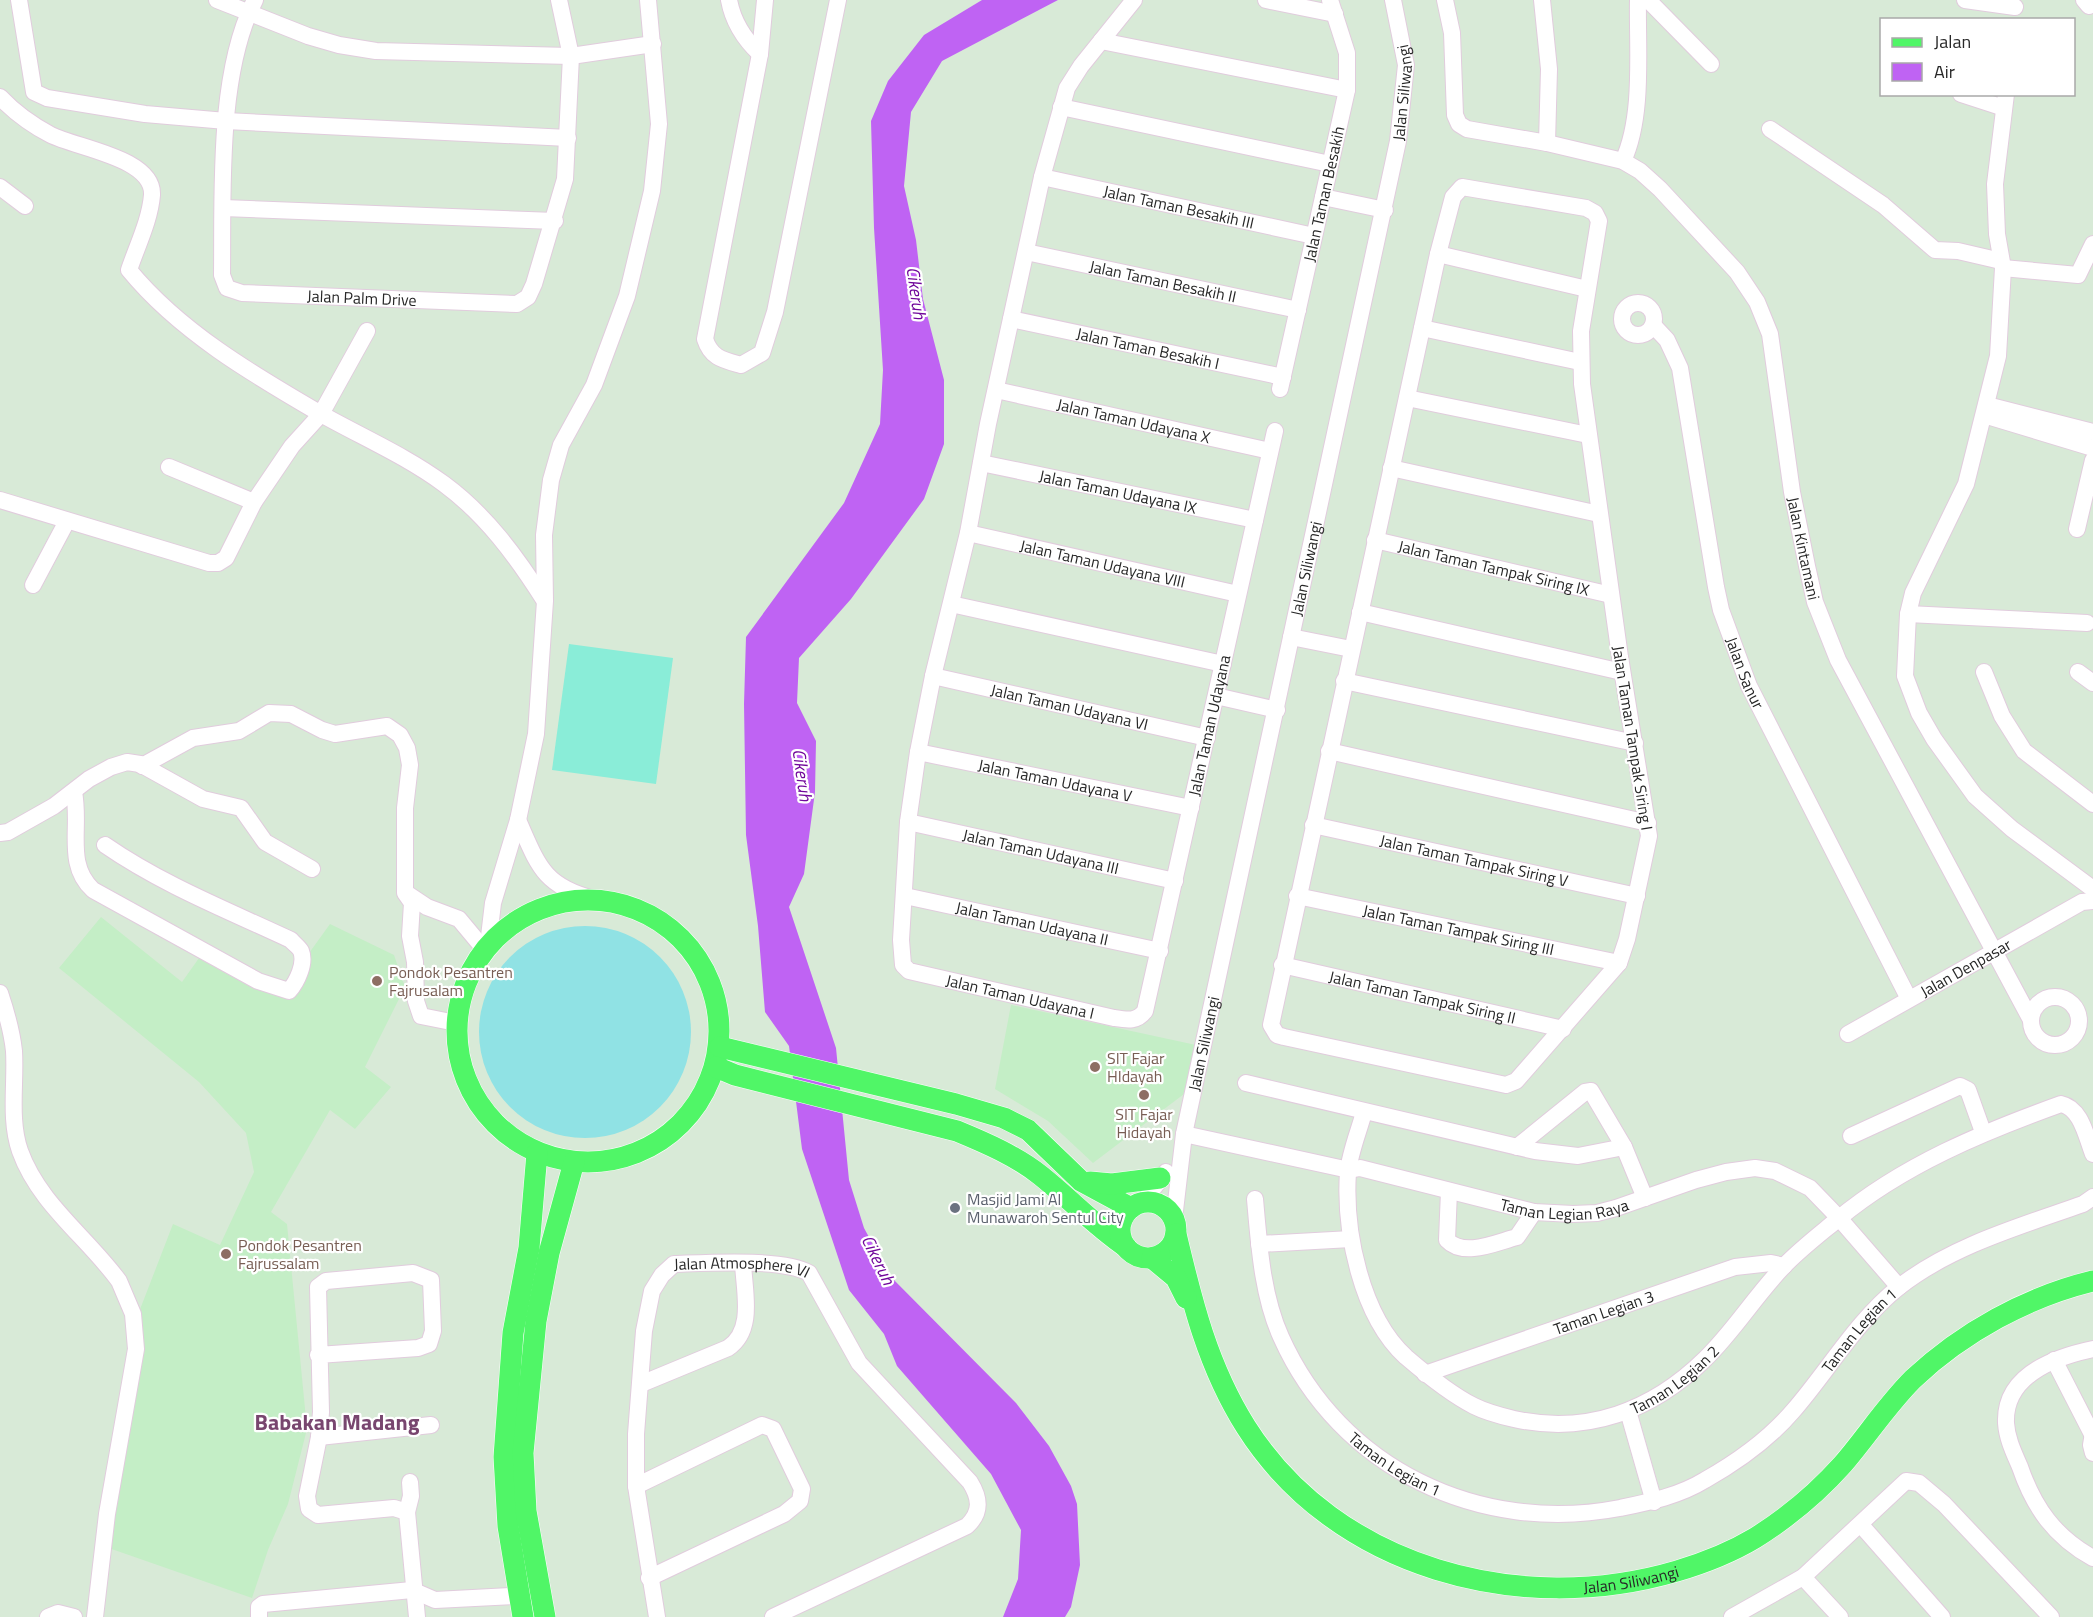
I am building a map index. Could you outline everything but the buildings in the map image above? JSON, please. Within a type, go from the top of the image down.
[{"type":"main road","points":[[594,899],[636,909],[674,931],[702,964],[718,1004],[720,1047],[716,1067],[701,1101],[677,1129],[647,1150],[611,1161],[574,1162],[537,1153],[508,1137],[479,1104],[468,1086],[458,1055],[456,1023],[460,996],[470,971],[486,947],[509,925],[549,905],[594,899]]},
{"type":"main road","points":[[716,1067],[735,1075],[780,1084],[957,1131],[1003,1152],[1040,1175],[1137,1256],[1152,1258],[1165,1252],[1175,1226],[1165,1207],[1137,1205],[1081,1181],[1036,1137],[1004,1118],[956,1104],[720,1047]]},
{"type":"main road","points":[[521,1607],[508,1526],[504,1457],[513,1333],[529,1248],[537,1153]]},
{"type":"main road","points":[[545,1617],[526,1511],[523,1453],[536,1321],[549,1253],[574,1162]]},
{"type":"main road","points":[[1081,1181],[1112,1184],[1160,1178]]},
{"type":"main road","points":[[1126,1247],[1120,1226],[1125,1213],[1137,1205]]},
{"type":"main road","name":"Jalan Siliwangi","points":[[1175,1226],[1196,1317]]},
{"type":"main road","name":"Jalan Siliwangi","points":[[1152,1258],[1176,1278],[1196,1317],[1218,1377],[1247,1428],[1287,1478],[1329,1515],[1378,1547],[1415,1564],[1456,1578],[1508,1588],[1552,1591],[1606,1587],[1657,1578],[1712,1560],[1754,1539],[1822,1486],[1913,1379],[1946,1351],[2006,1313],[2033,1300],[2093,1281]]},
{"type":"street","points":[[19,0],[34,92],[62,101],[145,114],[226,121],[568,138]]},
{"type":"street","points":[[217,0],[252,6],[308,36],[339,45],[375,51],[571,56],[653,44]]},
{"type":"street","name":"Jalan Palm Drive","points":[[252,6],[234,66],[226,121],[222,275],[227,288],[242,293],[517,304],[528,297],[555,220],[565,179],[571,56],[559,0]]},
{"type":"street","points":[[486,947],[493,903],[518,820],[536,734],[545,601],[544,535],[555,461],[608,351],[627,296],[646,224],[657,156],[659,124],[648,0]]},
{"type":"street","points":[[729,0],[739,28],[760,54]]},
{"type":"street","points":[[765,0],[760,54],[705,339],[708,348],[720,359],[741,365],[762,353],[775,312],[838,0]]},
{"type":"street","points":[[904,896],[908,822],[918,752],[933,676],[968,533],[1042,177],[1067,88],[1081,66],[1134,0]]},
{"type":"street","points":[[1266,0],[1333,7]]},
{"type":"street","name":"Jalan Siliwangi","points":[[1175,1226],[1186,1129],[1385,210],[1405,87],[1404,45],[1392,0]]},
{"type":"street","points":[[1445,0],[1452,33],[1455,115],[1459,124],[1467,129],[1546,142],[1623,161],[1629,147],[1635,111],[1638,0]]},
{"type":"street","points":[[1542,0],[1549,69],[1546,142]]},
{"type":"street","points":[[1648,0],[1711,64]]},
{"type":"street","points":[[1965,0],[2015,9]]},
{"type":"street","name":"Jalan Taman Besakih","points":[[1281,383],[1347,90],[1347,53],[1333,7]]},
{"type":"street","points":[[1101,41],[1347,90]]},
{"type":"street","points":[[1973,96],[2005,101],[1995,184],[2002,265],[1998,356],[1966,484],[1924,568],[1908,614],[1905,676],[1920,713],[1951,765],[1988,810],[2091,884]]},
{"type":"street","points":[[0,97],[30,124],[62,140],[127,161],[145,174],[152,193],[129,270],[153,299],[178,320],[229,356],[321,414],[401,456],[444,484],[481,516],[513,552],[545,601]]},
{"type":"street","points":[[1061,107],[1330,164]]},
{"type":"street","points":[[1770,129],[1883,205],[1935,250],[1958,251],[2002,265],[2078,275],[2093,244]]},
{"type":"street","name":"Jalan Kintamani","points":[[1623,161],[1640,171],[1660,189],[1737,272],[1757,302],[1770,334],[1792,492],[1815,602],[1838,660],[2031,1020]]},
{"type":"street","name":"Jalan Taman Besakih III","points":[[1042,177],[1314,236]]},
{"type":"street","points":[[0,187],[25,206]]},
{"type":"street","name":"Jalan Taman Tampak Siring I","points":[[1282,965],[1271,1017],[1272,1029],[1284,1037],[1506,1085],[1516,1081],[1619,963],[1647,853],[1648,824],[1622,672],[1588,435],[1580,362],[1581,331],[1599,221],[1595,213],[1586,208],[1462,187],[1453,197],[1438,254]]},
{"type":"street","points":[[1323,197],[1385,210]]},
{"type":"street","points":[[223,207],[555,220]]},
{"type":"street","name":"Jalan Taman Besakih II","points":[[1026,252],[1298,310]]},
{"type":"street","points":[[1282,965],[1438,254],[1587,289]]},
{"type":"street","name":"Jalan Taman Besakih I","points":[[1011,319],[1281,383]]},
{"type":"street","name":"Jalan Sanur","points":[[1653,325],[1667,340],[1680,368],[1716,587],[1724,619],[1749,686],[1909,999]]},
{"type":"street","points":[[1422,328],[1580,362]]},
{"type":"street","points":[[0,500],[209,563],[218,563],[226,558],[254,502],[292,446],[321,414],[367,332]]},
{"type":"street","name":"Jalan Taman Udayana X","points":[[996,390],[1270,451]]},
{"type":"street","points":[[1407,398],[1588,435]]},
{"type":"street","points":[[1985,410],[2093,432]]},
{"type":"street","points":[[1985,410],[2093,447]]},
{"type":"street","name":"Jalan Taman Udayana","points":[[1140,1017],[1147,1006],[1160,951],[1275,431]]},
{"type":"street","points":[[2077,529],[2093,460]]},
{"type":"street","name":"Jalan Taman Udayana IX","points":[[981,463],[1255,520]]},
{"type":"street","points":[[169,467],[254,502]]},
{"type":"street","points":[[1391,468],[1599,514]]},
{"type":"street","points":[[33,585],[67,521]]},
{"type":"street","name":"Jalan Taman Udayana VIII","points":[[968,533],[1238,594]]},
{"type":"street","name":"Jalan Taman Tampak Siring IX","points":[[1376,540],[1611,595]]},
{"type":"street","points":[[951,604],[1223,664]]},
{"type":"street","points":[[1360,612],[1622,672]]},
{"type":"street","points":[[1908,614],[2087,623]]},
{"type":"street","points":[[1291,637],[1352,649]]},
{"type":"street","points":[[1984,672],[2002,716],[2024,751],[2093,804]]},
{"type":"street","points":[[2078,672],[2093,682]]},
{"type":"street","name":"Jalan Taman Udayana VI","points":[[933,676],[1207,738]]},
{"type":"street","points":[[1344,681],[1635,743]]},
{"type":"street","points":[[1216,696],[1276,710]]},
{"type":"street","points":[[142,766],[193,738],[239,731],[269,713],[291,714],[335,734],[387,726],[400,735],[407,748],[410,765],[405,808],[405,892],[412,903],[410,936],[416,1001],[421,1016],[456,1023]]},
{"type":"street","points":[[1329,751],[1648,824]]},
{"type":"street","name":"Jalan Taman Udayana V","points":[[918,752],[1191,808]]},
{"type":"street","points":[[0,833],[17,827],[74,792],[89,779],[111,767],[127,762],[142,766],[203,799],[241,808],[265,842],[312,868]]},
{"type":"street","points":[[74,792],[77,810],[76,861],[81,879],[93,890],[125,910],[274,989],[289,992],[297,982],[302,962],[301,951],[291,940],[189,894],[105,845]]},
{"type":"street","points":[[518,820],[533,855],[553,883],[569,893],[594,899]]},
{"type":"street","name":"Jalan Taman Udayana III","points":[[908,822],[1175,881]]},
{"type":"street","name":"Jalan Taman Tampak Siring V","points":[[1313,825],[1637,896]]},
{"type":"street","name":"Jalan Denpasar","points":[[1848,1034],[2088,901],[2091,884]]},
{"type":"street","points":[[405,892],[427,907],[459,919],[486,947]]},
{"type":"street","name":"Jalan Taman Udayana II","points":[[904,896],[1160,951]]},
{"type":"street","name":"Jalan Taman Udayana I","points":[[904,896],[903,965],[919,975],[1114,1018],[1129,1020],[1140,1017]]},
{"type":"street","name":"Jalan Taman Tampak Siring III","points":[[1297,896],[1619,963]]},
{"type":"street","name":"Jalan Taman Tampak Siring II","points":[[1282,965],[1563,1029]]},
{"type":"street","points":[[0,993],[14,1050],[15,1126],[20,1151],[28,1170],[46,1198],[119,1281],[129,1304],[136,1331],[133,1370],[107,1514],[95,1617]]},
{"type":"street","points":[[1246,1083],[1516,1147],[1578,1156],[1624,1147]]},
{"type":"street","points":[[1851,1136],[1960,1086],[1968,1090],[1983,1132]]},
{"type":"street","points":[[1516,1147],[1585,1092],[1591,1091],[1624,1147],[1645,1198]]},
{"type":"street","name":"Taman Legian 2","points":[[1364,1112],[1353,1166],[1351,1239],[1357,1271],[1378,1317],[1402,1353],[1425,1374],[1475,1407],[1539,1424],[1566,1425],[1601,1419],[1629,1411],[1666,1390],[1703,1361],[1784,1266],[1839,1218],[1894,1181],[1983,1132],[2061,1104],[2075,1110],[2093,1154]]},
{"type":"street","name":"Taman Legian Raya","points":[[1186,1129],[1353,1166],[1534,1212],[1597,1213],[1696,1180],[1755,1168],[1775,1171],[1810,1188],[1899,1287]]},
{"type":"street","points":[[1137,1205],[1160,1178],[1181,1160]]},
{"type":"street","points":[[1449,1191],[1447,1240],[1459,1248],[1475,1248],[1517,1237],[1534,1212]]},
{"type":"street","name":"Taman Legian 1","points":[[1256,1199],[1259,1244],[1275,1322],[1282,1339],[1325,1410],[1373,1455],[1405,1474],[1486,1508],[1520,1514],[1591,1512],[1654,1502],[1703,1482],[1765,1438],[1792,1413],[1834,1355],[1899,1287],[1966,1247],[2083,1204],[2093,1197]]},
{"type":"street","points":[[1259,1244],[1351,1239]]},
{"type":"street","points":[[641,1384],[728,1348],[740,1338],[746,1322],[743,1263]]},
{"type":"street","name":"Jalan Atmosphere VI","points":[[657,1617],[636,1486],[646,1321],[652,1291],[662,1275],[674,1264],[743,1263],[795,1268],[808,1274],[859,1363],[970,1482],[977,1493],[979,1507],[974,1520],[968,1527],[773,1617]]},
{"type":"street","name":"Taman Legian 3","points":[[1425,1374],[1735,1267],[1771,1263],[1784,1266]]},
{"type":"street","points":[[318,1355],[418,1348],[429,1344],[433,1331],[431,1280],[413,1273],[326,1281],[320,1284],[317,1290],[319,1437],[307,1496],[313,1513],[394,1508],[407,1512]]},
{"type":"street","points":[[2093,1349],[2038,1367],[2017,1387],[2007,1410],[2006,1423],[2009,1438],[2035,1505],[2061,1537],[2088,1555],[2093,1573]]},
{"type":"street","points":[[2054,1360],[2092,1433],[2093,1453]]},
{"type":"street","points":[[1629,1411],[1654,1502]]},
{"type":"street","points":[[319,1437],[431,1425]]},
{"type":"street","points":[[636,1486],[762,1425],[773,1429],[802,1489],[802,1496],[796,1506],[784,1514],[649,1578]]},
{"type":"street","points":[[1735,1616],[1803,1576],[1861,1526],[1897,1487],[1906,1481],[1920,1483],[1978,1536],[2051,1617]]},
{"type":"street","points":[[410,1482],[411,1496],[407,1512],[412,1590],[418,1617]]},
{"type":"street","points":[[1861,1526],[1942,1617]]},
{"type":"street","points":[[1803,1576],[1840,1617]]},
{"type":"street","points":[[259,1617],[259,1607],[263,1604],[412,1590],[435,1600],[521,1607],[540,1594]]},
{"type":"street","points":[[418,1617],[435,1600]]},
{"type":"street","points":[[48,1617],[58,1613],[74,1617]]},
{"type":"shaded area","points":[[569,644],[673,658],[656,784],[552,770]]},
{"type":"shaded area","name":"Pondok Pesantren Fajrussalam","points":[[101,917],[182,982],[209,944],[281,992],[330,924],[394,955],[405,987],[365,1067],[391,1087],[355,1129],[330,1110],[271,1212],[287,1224],[307,1429],[288,1504],[268,1550],[252,1598],[103,1546],[139,1312],[173,1224],[220,1245],[254,1172],[246,1133],[199,1082],[59,968]]},
{"type":"shaded area","points":[[585,926],[606,928],[626,934],[644,944],[660,957],[673,973],[683,991],[689,1011],[691,1032],[689,1053],[683,1073],[673,1091],[660,1107],[644,1120],[626,1130],[606,1136],[585,1138],[564,1136],[544,1130],[526,1120],[510,1107],[497,1091],[487,1073],[481,1053],[479,1032],[481,1011],[487,991],[497,973],[510,957],[526,944],[544,934],[564,928]]},
{"type":"shaded area","name":"SIT Fajar HIdayah","points":[[1011,1005],[1196,1045],[1184,1094],[1093,1163],[1048,1121],[995,1089]]},
{"type":"water","name":"Cikeruh","points":[[982,0],[1058,0],[942,61],[911,112],[904,186],[916,240],[923,299],[944,380],[944,444],[924,499],[851,599],[799,658],[797,703],[816,741],[815,792],[804,874],[789,907],[836,1048],[849,1180],[864,1228],[890,1276],[1016,1403],[1049,1446],[1071,1486],[1077,1504],[1080,1565],[1071,1607],[1065,1617],[1003,1617],[1018,1579],[1021,1530],[991,1474],[897,1366],[884,1334],[849,1290],[802,1149],[789,1046],[765,1012],[758,926],[746,835],[744,704],[746,637],[844,503],[880,424],[883,370],[874,228],[871,121],[888,81],[924,35]]},
{"type":"place","name":"Pondok Pesantren Fajrusalam","points":[[377,981]]},
{"type":"place","name":"SIT Fajar HIdayah","points":[[1095,1067]]},
{"type":"place","name":"SIT Fajar Hidayah","points":[[1144,1095]]},
{"type":"place","name":"Masjid Jami Al Munawaroh Sentul City","points":[[955,1208]]},
{"type":"place","name":"Pondok Pesantren Fajrussalam","points":[[226,1254]]},
{"type":"district","name":"Babakan Madang","points":[[337,1422]]}]
